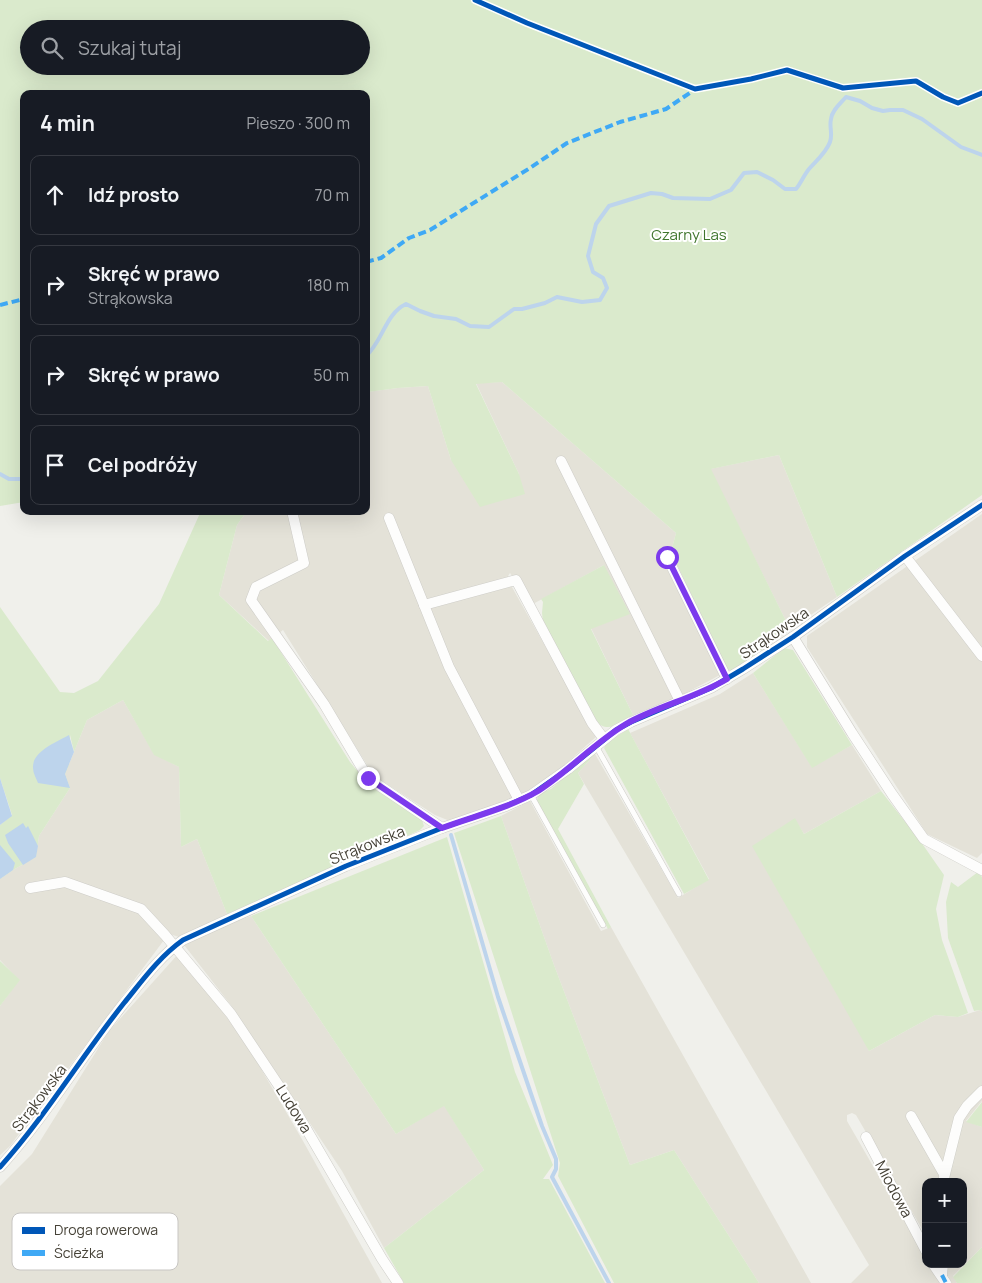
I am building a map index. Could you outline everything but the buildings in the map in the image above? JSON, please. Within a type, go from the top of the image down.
[{"type":"street","points":[[561,461],[680,701]]},
{"type":"street","name":"Strąkowska","points":[[0,1167],[39,1121],[102,1031],[148,972],[174,946],[190,935],[346,866],[442,828],[506,806],[531,794],[553,780],[600,742],[630,722],[712,688],[793,637],[905,556],[982,504]]},
{"type":"street","points":[[293,515],[304,563],[256,587],[251,600],[324,704],[368,778],[442,828]]},
{"type":"street","points":[[390,518],[449,667],[519,800]]},
{"type":"street","points":[[905,556],[982,656]]},
{"type":"street","points":[[667,557],[727,679]]},
{"type":"street","points":[[424,605],[516,580],[592,723],[600,742]]},
{"type":"street","points":[[793,637],[857,741],[924,839],[978,868]]},
{"type":"street","name":"Ludowa","points":[[30,888],[65,882],[141,910],[232,1014],[298,1113],[382,1259],[398,1283]]},
{"type":"street","points":[[943,1178],[959,1118],[967,1106],[982,1091]]},
{"type":"street","points":[[910,1116],[943,1178]]},
{"type":"street","name":"Miodowa","points":[[866,1137],[922,1241]]},
{"type":"street","points":[[935,1268],[944,1279]]},
{"type":"lane","points":[[600,742],[680,894]]},
{"type":"lane","points":[[531,794],[603,926]]},
{"type":"shaded area","points":[[502,382],[676,533],[671,552],[661,557],[720,675],[684,694],[633,715],[591,628],[604,565],[533,604],[510,573],[508,580],[596,737],[561,768],[521,795],[450,821],[435,815],[374,776],[283,630],[269,641],[219,595],[237,525],[244,515],[370,515],[370,392],[428,386],[451,460],[519,474],[476,383]]},
{"type":"shaded area","points":[[779,455],[837,597],[790,629],[710,469]]},
{"type":"shaded area","points":[[982,514],[982,853],[977,858],[927,834],[807,647],[807,636]]},
{"type":"shaded area","points":[[753,673],[812,767],[852,745],[881,791],[804,834],[794,818],[869,1051],[935,1015],[958,1017],[980,1010],[982,1012],[982,1101],[966,1121],[982,1127],[982,1247],[967,1262],[967,1178],[922,1178],[922,1229],[856,1115],[852,1113],[847,1115],[847,1121],[922,1251],[922,1268],[931,1268],[940,1283],[851,1283],[869,1265],[578,773],[595,754],[678,898],[709,879],[630,733],[720,694]]},
{"type":"shaded area","points":[[123,700],[154,754],[179,767],[181,847],[197,839],[227,914],[179,937],[157,930],[155,932],[164,940],[10,1146],[0,1155],[0,1006],[19,980],[0,960],[0,879],[36,857],[39,836],[70,788],[65,774],[87,720]]},
{"type":"shaded area","points":[[530,801],[601,931],[611,927],[811,1283],[759,1283],[674,1150],[630,1165],[554,965],[501,816]]},
{"type":"shaded area","points":[[251,916],[396,1134],[444,1105],[484,1170],[384,1248],[342,1171],[230,1004],[181,941]]},
{"type":"shaded area","points":[[180,952],[250,1050],[382,1283],[0,1283],[0,1186],[32,1154],[109,1031]]},
{"type":"shaded area","points":[[944,1268],[961,1268],[953,1276],[957,1283],[952,1283]]},
{"type":"green space","name":"Czarny Las","points":[[0,0],[982,0],[982,495],[837,597],[779,455],[711,469],[790,629],[732,671],[727,669],[671,552],[676,533],[502,382],[476,384],[519,474],[525,494],[480,507],[451,460],[428,386],[370,392],[370,90],[20,90],[20,503],[0,506]]},
{"type":"green space","points":[[199,515],[244,515],[237,525],[219,595],[268,641],[272,638],[350,762],[370,786],[422,820],[424,826],[420,830],[396,841],[227,914],[197,839],[181,847],[179,767],[154,755],[123,700],[87,720],[74,752],[70,735],[69,765],[65,774],[70,788],[39,836],[36,857],[0,879],[0,825],[12,815],[0,778],[0,607],[60,692],[74,693],[98,681],[159,604]]},
{"type":"green space","points":[[604,565],[630,614],[591,629],[633,715],[609,727],[594,721],[543,622],[543,602],[541,599]]},
{"type":"green space","points":[[784,648],[793,650],[852,745],[812,768],[753,673]]},
{"type":"green space","points":[[628,729],[709,880],[684,894],[604,748],[608,742]]},
{"type":"green space","points":[[595,754],[578,773],[584,784],[558,829],[611,927],[608,929],[537,801],[538,794],[551,789],[589,756]]},
{"type":"green space","points":[[881,791],[944,875],[936,909],[942,940],[968,1013],[958,1017],[935,1015],[869,1051],[752,846],[795,818],[804,834]]},
{"type":"green space","points":[[501,816],[554,965],[630,1165],[674,1150],[759,1283],[614,1283],[558,1176],[560,1163],[454,833]]},
{"type":"green space","points":[[447,837],[515,1072],[553,1165],[543,1179],[549,1179],[605,1283],[404,1283],[384,1248],[484,1170],[444,1106],[396,1134],[251,916]]},
{"type":"green space","points":[[978,872],[982,877],[982,1012],[980,1010],[974,1011],[948,938],[946,902],[951,882],[958,887]]},
{"type":"green space","points":[[0,961],[20,980],[0,1006]]},
{"type":"green space","points":[[982,1102],[982,1127],[966,1122]]},
{"type":"green space","points":[[982,1247],[982,1283],[957,1283],[953,1277],[962,1268],[967,1268],[967,1263]]},
{"type":"water","points":[[69,735],[74,752],[65,774],[70,788],[38,783],[33,768],[37,757],[46,748]]},
{"type":"water","points":[[0,778],[12,816],[0,825]]},
{"type":"water","points":[[23,823],[26,828],[28,826],[38,846],[36,857],[23,865],[8,843],[5,835]]},
{"type":"water","points":[[0,845],[15,863],[13,870],[0,879]]},
{"type":"waterway","points":[[370,352],[393,314],[406,304],[434,316],[456,319],[470,326],[489,327],[514,309],[522,309],[545,303],[557,297],[582,302],[600,300],[607,288],[603,278],[593,272],[588,256],[596,224],[609,206],[651,193],[673,198],[710,199],[731,190],[744,173],[757,172],[785,189],[796,189],[807,171],[828,146],[831,139],[832,116],[846,97],[883,111],[903,110],[922,119],[961,147],[982,155]]},
{"type":"waterway","points":[[0,474],[9,479],[20,479]]},
{"type":"waterway","points":[[451,835],[498,997],[542,1126],[556,1159],[556,1169],[552,1177],[609,1283]]},
{"type":"marked path","points":[[370,261],[381,258],[409,238],[430,230],[567,143],[620,122],[666,109],[697,88]]},
{"type":"marked path","points":[[0,305],[20,300]]},
{"type":"marked path","points":[[942,1275],[946,1283]]},
{"type":"cycle path","points":[[475,0],[527,23],[695,89],[751,79],[787,70],[843,88],[916,81],[943,97],[958,103],[982,93]]},
{"type":"cycle path","points":[[0,1167],[33,1127],[137,986],[183,940],[346,866],[531,795],[568,769],[616,730],[711,688],[793,637],[905,556],[982,505]]},
{"type":"route","points":[[368,778],[442,828],[506,806],[539,790],[616,730],[630,722],[712,688],[727,679],[667,557]]}]
